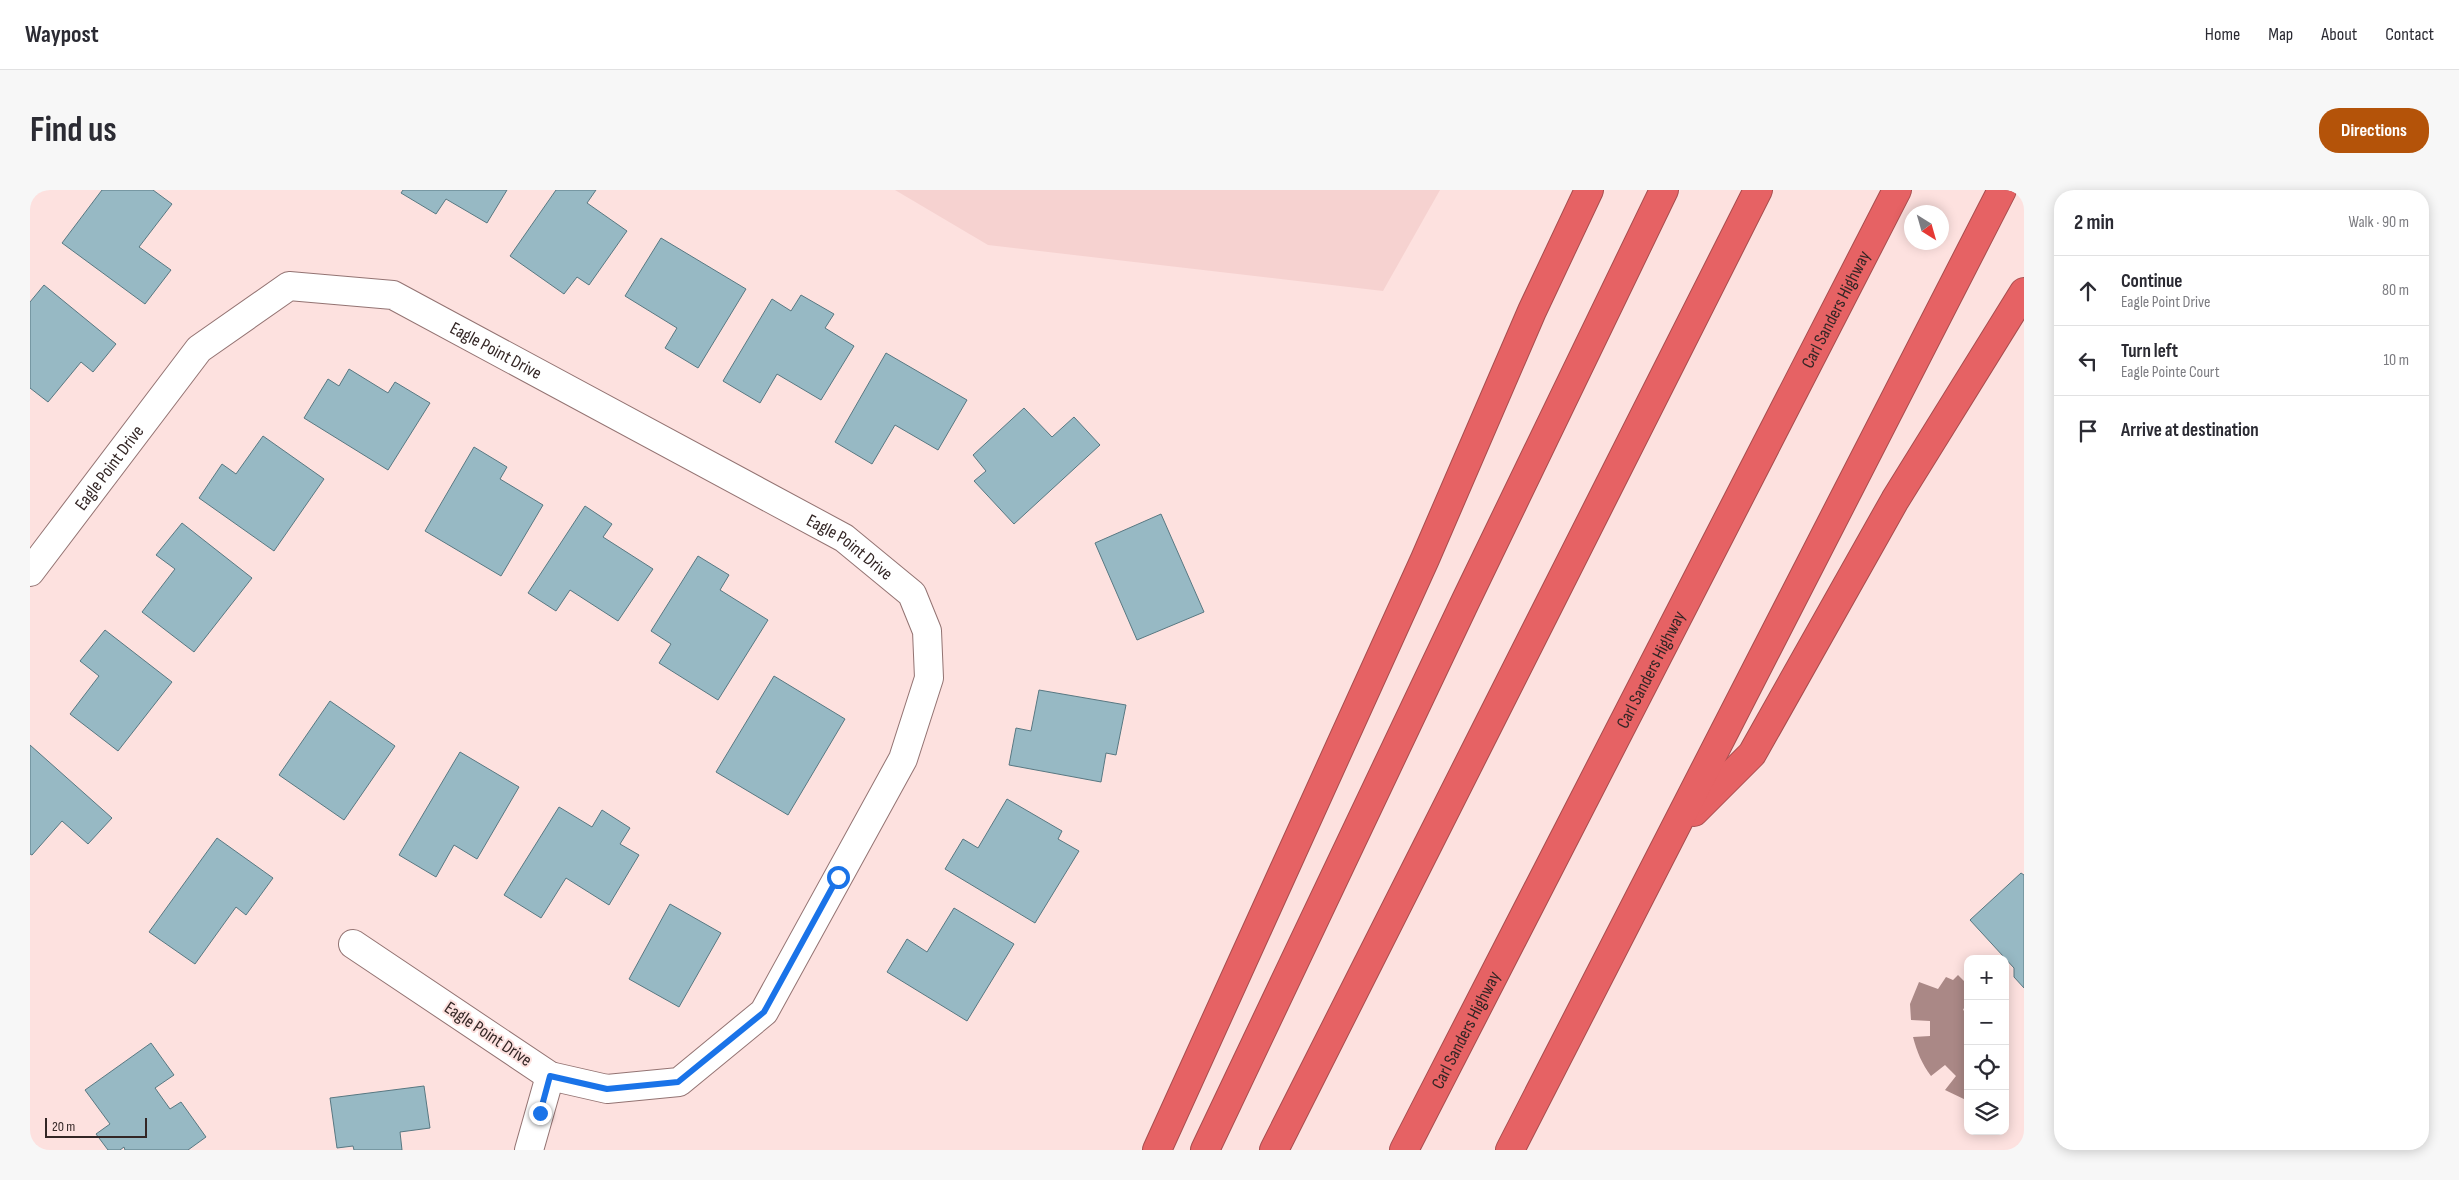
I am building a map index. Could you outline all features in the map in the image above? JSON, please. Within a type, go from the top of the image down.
[{"type":"highway","points":[[1157,1150],[1425,559],[1532,312],[1588,190]]},
{"type":"highway","points":[[1205,1150],[1466,600],[1664,190]]},
{"type":"highway","points":[[1274,1150],[1758,190]]},
{"type":"highway","name":"Carl Sanders Highway","points":[[1404,1150],[1896,190]]},
{"type":"highway","points":[[1510,1150],[2002,190]]},
{"type":"highway","points":[[1675,830],[1752,754],[1895,500],[2024,292]]},
{"type":"street","name":"Eagle Point Drive","points":[[30,572],[199,349],[289,286],[393,295],[844,538],[912,594],[927,632],[929,678],[903,760],[764,1012],[678,1082],[607,1089],[550,1076],[353,944]]},
{"type":"street","points":[[529,1150],[550,1076]]},
{"type":"shaded area","points":[[895,190],[1440,190],[1383,291],[988,245]]},
{"type":"shaded area","points":[[1958,975],[1964,981],[1964,1099],[1945,1090],[1956,1076],[1945,1065],[1931,1076],[1920,1058],[1913,1037],[1930,1036],[1930,1021],[1911,1020],[1910,1004],[1919,982],[1938,989],[1946,977],[1953,980]]},
{"type":"building","points":[[102,190],[153,190],[172,204],[139,247],[171,270],[145,304],[62,243]]},
{"type":"building","points":[[403,190],[507,190],[487,223],[446,199],[436,214],[401,193]]},
{"type":"building","points":[[556,190],[596,190],[587,203],[627,231],[589,285],[577,277],[564,294],[510,256]]},
{"type":"building","points":[[661,238],[746,289],[698,368],[665,348],[677,328],[625,296]]},
{"type":"building","points":[[44,285],[116,344],[93,372],[81,362],[48,402],[30,388],[30,302]]},
{"type":"building","points":[[801,295],[834,314],[825,328],[854,346],[821,400],[777,374],[760,403],[723,381],[772,299],[791,311]]},
{"type":"building","points":[[886,353],[967,400],[938,450],[895,425],[872,464],[835,442]]},
{"type":"building","points":[[349,369],[388,393],[395,382],[430,403],[388,470],[304,418],[328,379],[339,386]]},
{"type":"building","points":[[1024,408],[1052,437],[1074,417],[1100,445],[1014,524],[974,481],[986,471],[973,455]]},
{"type":"building","points":[[263,436],[324,479],[274,551],[199,498],[222,464],[236,474]]},
{"type":"building","points":[[474,447],[507,467],[500,479],[543,505],[501,576],[425,531]]},
{"type":"building","points":[[585,506],[612,524],[603,537],[653,569],[618,621],[570,590],[556,611],[528,593]]},
{"type":"building","points":[[1161,514],[1204,612],[1137,640],[1095,543]]},
{"type":"building","points":[[182,523],[252,578],[194,652],[142,612],[175,569],[156,555]]},
{"type":"building","points":[[698,556],[729,575],[720,590],[768,620],[718,700],[659,663],[671,644],[651,631]]},
{"type":"building","points":[[105,630],[172,682],[118,751],[70,714],[99,676],[80,661]]},
{"type":"building","points":[[774,676],[845,719],[788,815],[716,772]]},
{"type":"building","points":[[1039,690],[1126,705],[1116,755],[1106,753],[1101,782],[1009,765],[1016,728],[1031,731]]},
{"type":"building","points":[[330,701],[395,746],[344,820],[279,775]]},
{"type":"building","points":[[30,745],[112,818],[88,844],[62,821],[32,855],[30,854]]},
{"type":"building","points":[[460,752],[519,787],[477,859],[454,845],[436,877],[399,855]]},
{"type":"building","points":[[1007,799],[1062,831],[1058,839],[1079,851],[1035,923],[945,869],[963,839],[978,848]]},
{"type":"building","points":[[559,807],[592,827],[602,810],[630,828],[620,844],[639,855],[609,905],[566,878],[541,918],[504,895]]},
{"type":"building","points":[[217,838],[273,878],[246,915],[236,907],[195,964],[149,932]]},
{"type":"building","points":[[2021,873],[2024,875],[2024,988],[2014,977],[2014,968],[2009,963],[2009,955],[2002,955],[1970,920]]},
{"type":"building","points":[[670,904],[721,933],[679,1007],[629,979]]},
{"type":"building","points":[[954,908],[1014,944],[967,1021],[887,972],[907,939],[927,952]]},
{"type":"building","points":[[151,1043],[174,1075],[155,1088],[170,1109],[181,1102],[206,1137],[188,1150],[125,1150],[124,1147],[120,1150],[108,1150],[96,1134],[110,1124],[85,1090]]},
{"type":"building","points":[[424,1086],[430,1128],[400,1132],[402,1150],[354,1150],[353,1146],[337,1148],[330,1098]]},
{"type":"route","points":[[540,1113],[550,1076],[607,1089],[678,1082],[764,1012],[838,877]]}]
